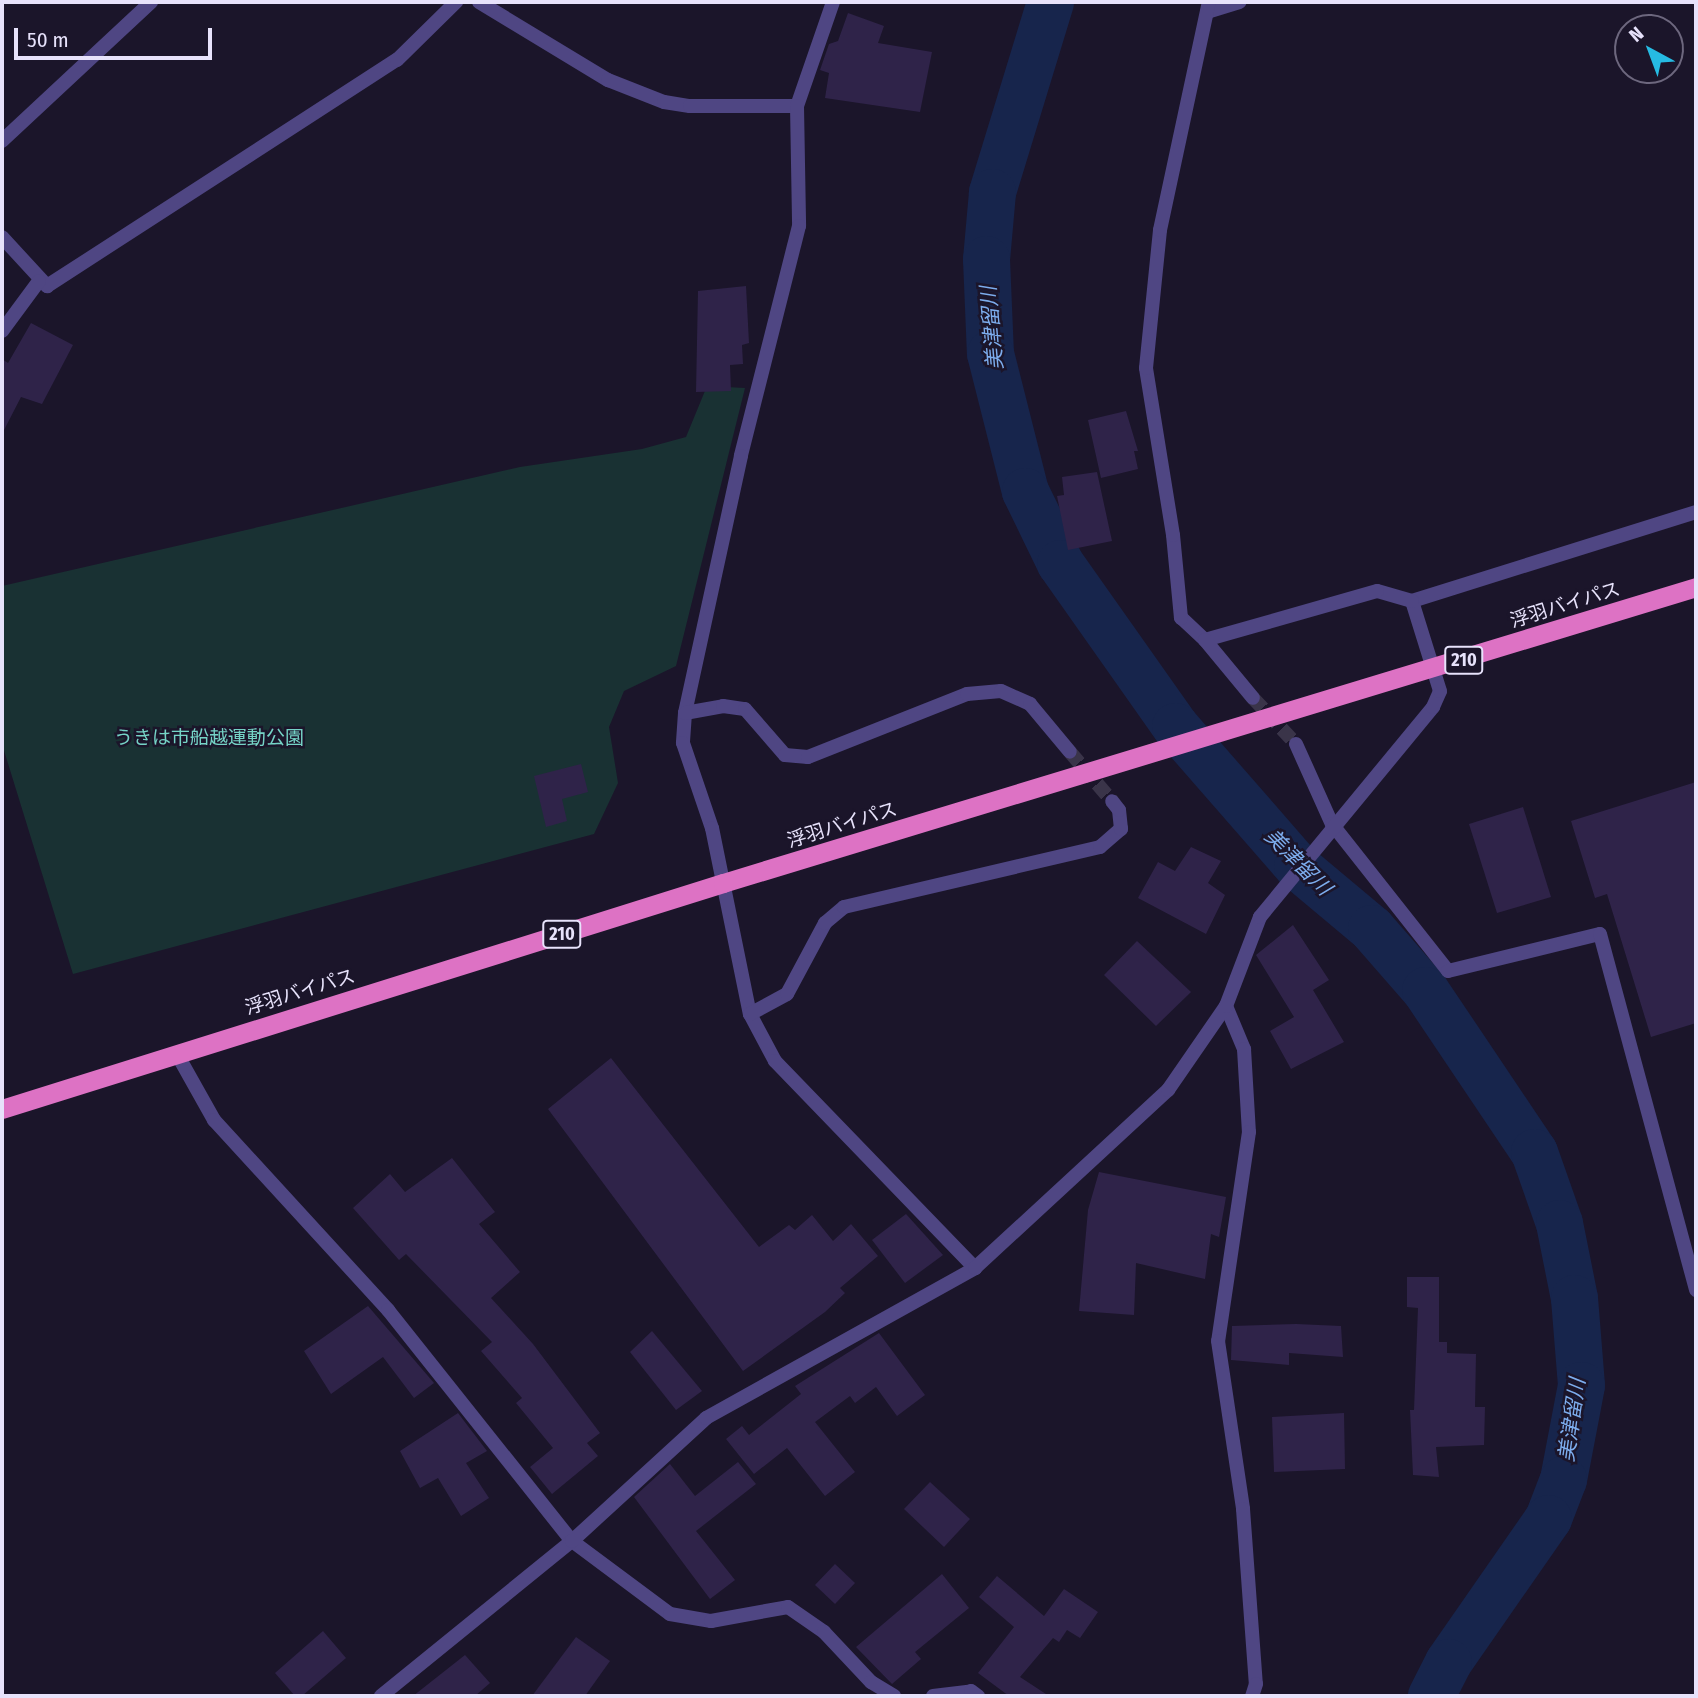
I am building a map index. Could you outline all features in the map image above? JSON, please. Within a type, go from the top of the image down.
[{"type":"highway","name":"浮羽バイパス","points":[[2,1109],[723,883],[1434,670],[1696,587]]},
{"type":"street","points":[[2,141],[151,2]]},
{"type":"street","points":[[2,237],[39,281],[47,286],[397,60],[456,2]]},
{"type":"street","points":[[479,2],[608,80],[664,102],[690,106],[797,106]]},
{"type":"street","points":[[833,2],[797,106],[799,226],[741,456],[685,713],[683,743],[712,828],[750,1014],[775,1061],[975,1268]]},
{"type":"street","points":[[1239,2],[1208,7],[1160,230],[1146,368],[1174,536],[1181,618],[1205,639],[1253,698]]},
{"type":"street","points":[[2,331],[39,281]]},
{"type":"street","points":[[1205,639],[1377,591],[1412,601],[1696,512]]},
{"type":"street","points":[[381,1696],[572,1541],[706,1418],[975,1268],[1168,1090],[1226,1006],[1260,917],[1332,824],[1433,706],[1440,691],[1412,601]]},
{"type":"street","points":[[685,713],[723,706],[745,709],[785,755],[808,757],[967,694],[1001,691],[1030,704],[1070,752]]},
{"type":"street","points":[[1296,744],[1332,824],[1448,971],[1600,934],[1696,1290]]},
{"type":"street","points":[[750,1014],[787,994],[825,923],[844,907],[1100,847],[1121,829],[1119,810],[1112,801]]},
{"type":"street","points":[[1226,1006],[1244,1049],[1250,1132],[1218,1341],[1243,1509],[1256,1685],[1252,1696]]},
{"type":"street","points":[[177,1054],[214,1120],[388,1310],[572,1541],[670,1614],[710,1621],[788,1608],[824,1632],[871,1682],[894,1696]]},
{"type":"street","points":[[933,1696],[971,1691],[978,1696]]},
{"type":"green space","name":"うきは市船越運動公園","points":[[707,386],[745,388],[676,666],[624,691],[609,727],[618,783],[594,834],[73,974],[2,744],[2,586],[520,467],[642,449],[686,437]]},
{"type":"building","points":[[848,13],[884,26],[878,43],[932,52],[920,112],[825,98],[829,73],[820,70],[829,44],[838,41]]},
{"type":"building","points":[[746,286],[749,343],[742,345],[743,364],[730,365],[731,391],[696,392],[698,291]]},
{"type":"building","points":[[31,323],[73,345],[42,404],[21,397],[2,434],[2,359],[8,363]]},
{"type":"building","points":[[1126,411],[1138,451],[1134,451],[1138,469],[1101,478],[1088,420]]},
{"type":"building","points":[[1097,472],[1112,541],[1068,550],[1057,496],[1064,495],[1062,477]]},
{"type":"building","points":[[581,764],[588,792],[562,799],[567,821],[546,827],[534,776]]},
{"type":"building","points":[[1696,782],[1696,1023],[1651,1037],[1607,894],[1595,898],[1571,821]]},
{"type":"building","points":[[1523,807],[1551,897],[1497,913],[1469,824]]},
{"type":"building","points":[[1191,847],[1221,861],[1208,883],[1225,895],[1206,934],[1138,898],[1158,862],[1175,871]]},
{"type":"building","points":[[1293,925],[1329,980],[1313,990],[1344,1042],[1291,1069],[1270,1031],[1294,1017],[1256,955]]},
{"type":"building","points":[[1137,941],[1191,992],[1156,1026],[1104,975]]},
{"type":"building","points":[[611,1058],[759,1247],[789,1225],[795,1230],[812,1215],[833,1241],[851,1224],[878,1256],[840,1288],[845,1293],[825,1312],[743,1371],[548,1109]]},
{"type":"building","points":[[452,1158],[495,1212],[479,1224],[520,1272],[491,1298],[533,1344],[600,1433],[587,1443],[598,1456],[552,1494],[530,1467],[553,1448],[516,1403],[522,1398],[481,1351],[492,1342],[406,1254],[399,1260],[353,1208],[390,1174],[405,1192]]},
{"type":"building","points":[[1099,1172],[1226,1197],[1219,1237],[1211,1234],[1205,1279],[1136,1263],[1134,1315],[1079,1311],[1088,1210]]},
{"type":"building","points":[[906,1214],[943,1255],[905,1283],[872,1240]]},
{"type":"building","points":[[1407,1277],[1439,1277],[1439,1342],[1447,1342],[1447,1353],[1476,1354],[1475,1407],[1485,1407],[1484,1445],[1436,1447],[1439,1477],[1413,1475],[1410,1410],[1414,1410],[1418,1308],[1407,1307]]},
{"type":"building","points":[[368,1306],[434,1383],[414,1398],[383,1357],[331,1394],[304,1351]]},
{"type":"building","points":[[1232,1326],[1341,1326],[1343,1357],[1289,1353],[1289,1365],[1231,1360]]},
{"type":"building","points":[[652,1331],[702,1391],[676,1410],[630,1352]]},
{"type":"building","points":[[879,1333],[925,1395],[897,1416],[876,1387],[855,1403],[850,1396],[815,1422],[855,1472],[825,1496],[787,1448],[754,1474],[726,1439],[742,1426],[749,1435],[801,1394],[795,1386]]},
{"type":"building","points":[[458,1413],[487,1451],[466,1463],[489,1498],[461,1516],[438,1478],[420,1488],[400,1451]]},
{"type":"building","points":[[1344,1413],[1345,1469],[1274,1472],[1272,1417]]},
{"type":"building","points":[[738,1462],[756,1484],[696,1531],[735,1580],[710,1599],[634,1497],[670,1464],[695,1496]]},
{"type":"building","points":[[930,1482],[970,1519],[944,1547],[904,1509]]},
{"type":"building","points":[[835,1564],[855,1583],[835,1604],[815,1585]]},
{"type":"building","points":[[942,1574],[969,1608],[915,1652],[921,1659],[892,1684],[856,1647]]},
{"type":"building","points":[[997,1576],[1044,1616],[1064,1589],[1098,1612],[1080,1638],[1067,1630],[1059,1642],[1053,1638],[1020,1677],[1049,1696],[1009,1696],[978,1673],[1014,1627],[979,1597]]},
{"type":"building","points":[[323,1631],[346,1658],[302,1696],[295,1696],[275,1673]]},
{"type":"building","points":[[576,1637],[610,1661],[585,1696],[532,1696]]},
{"type":"building","points":[[465,1655],[490,1683],[475,1696],[413,1696]]},
{"type":"waterway","name":"美津留川","points":[[1050,2],[992,192],[986,259],[990,353],[1025,491],[1060,563],[1175,726],[1297,866],[1371,928],[1425,990],[1534,1152],[1559,1223],[1574,1298],[1581,1385],[1563,1479],[1548,1518],[1448,1662],[1431,1696]]},
{"type":"tunnel","points":[[1253,698],[1296,744]]},
{"type":"tunnel","points":[[1070,752],[1112,801]]}]
